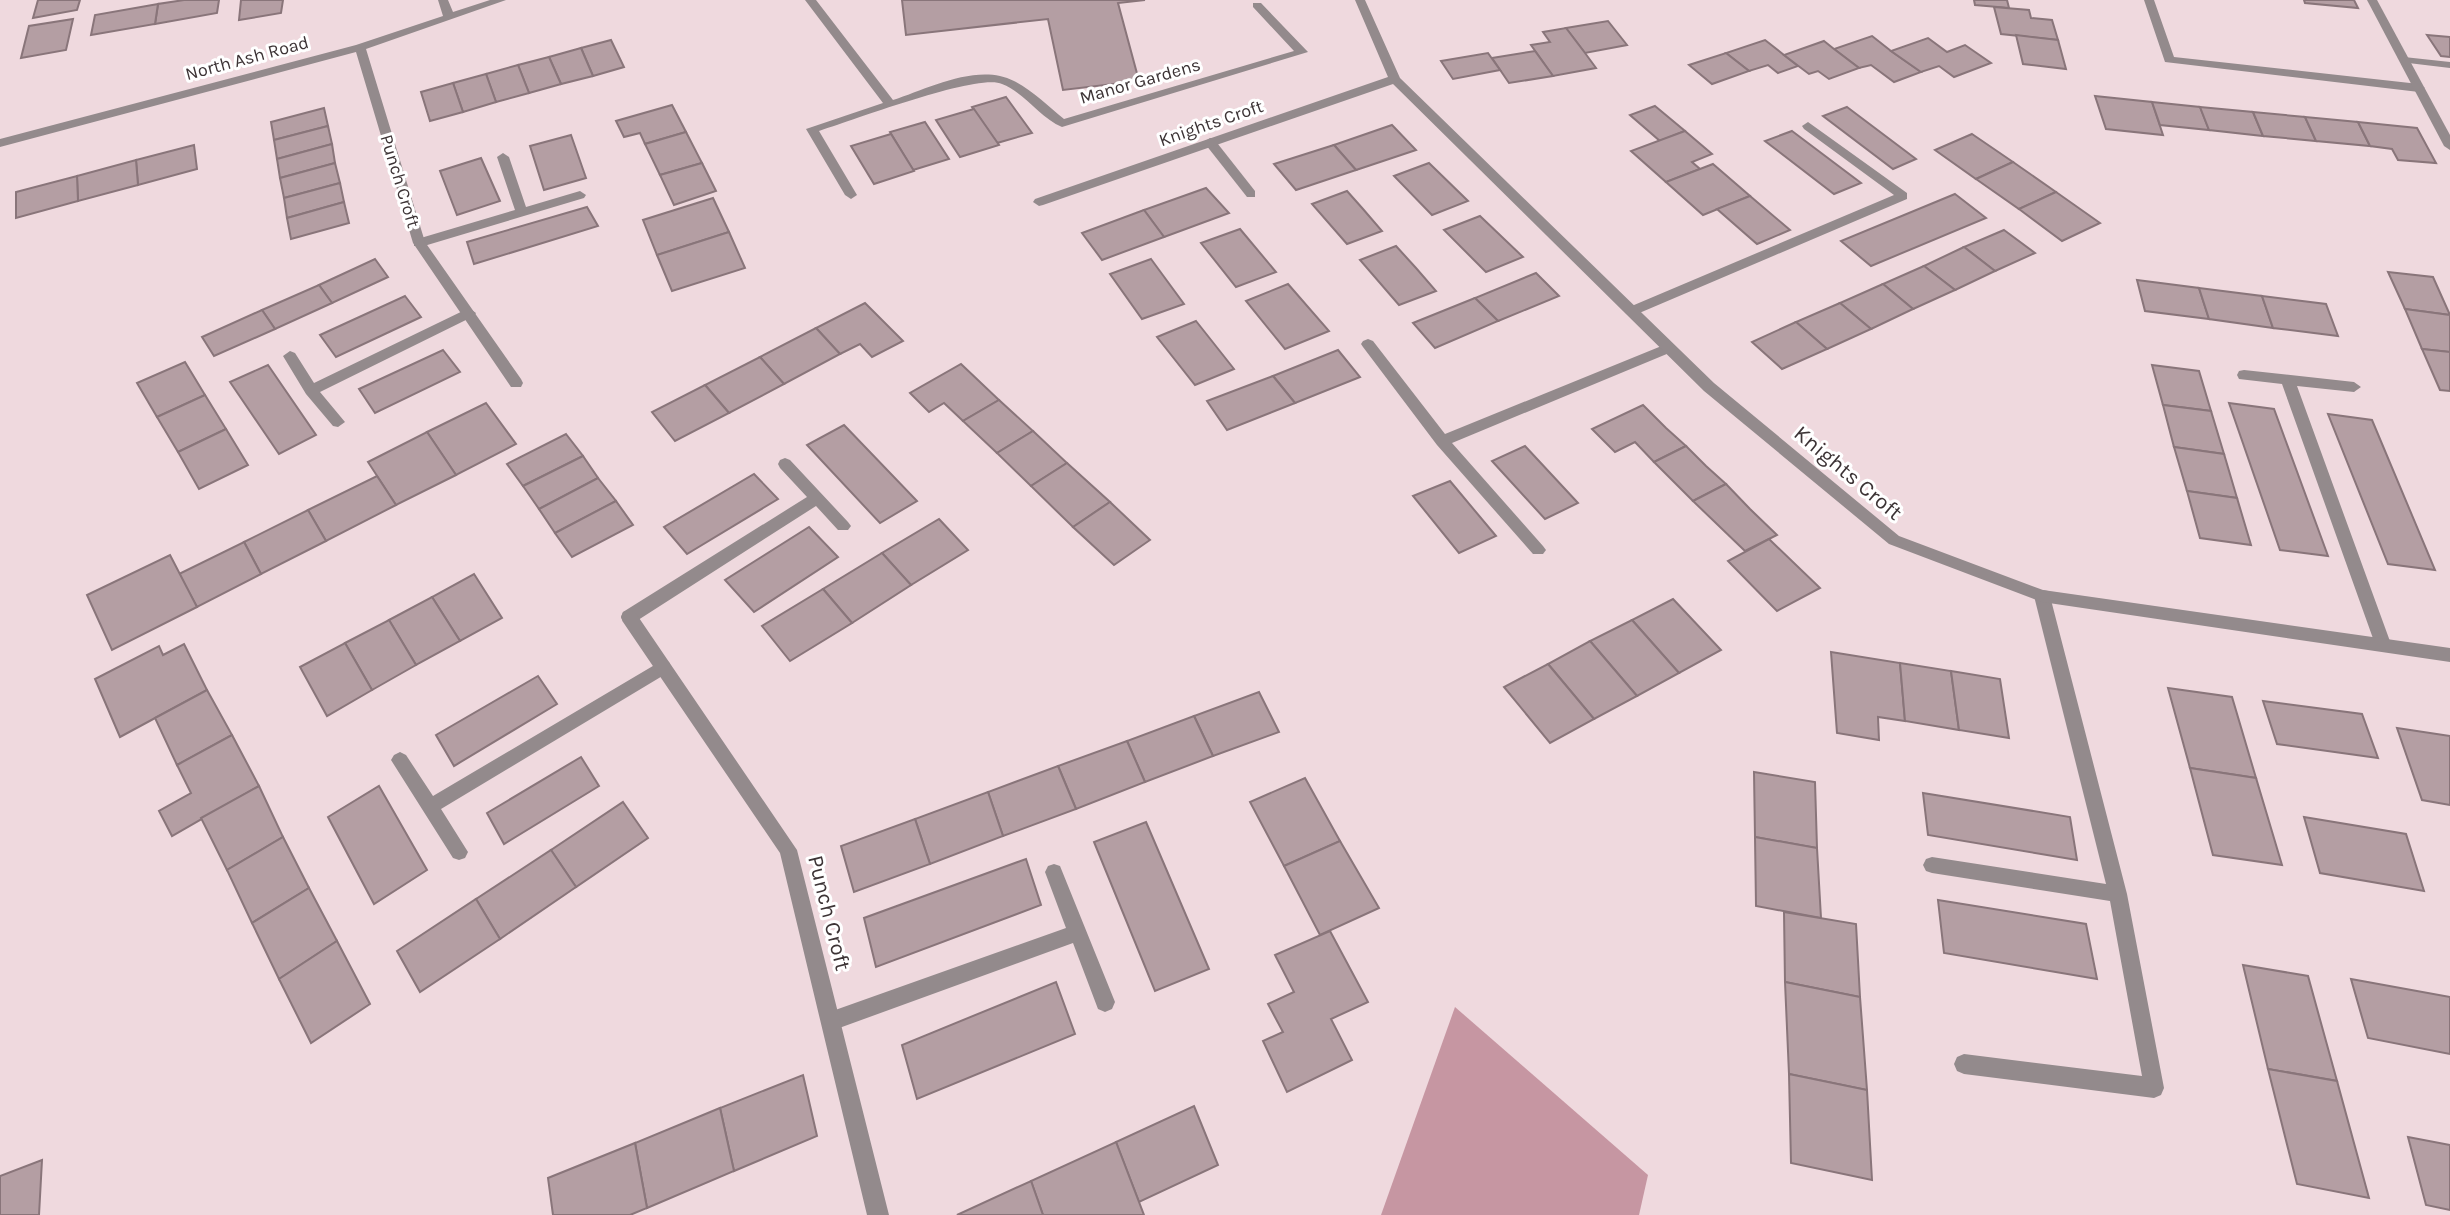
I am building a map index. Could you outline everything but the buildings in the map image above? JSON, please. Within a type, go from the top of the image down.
[{"type":"street","points":[[443,0],[449,17]]},
{"type":"street","name":"North Ash Road","points":[[0,143],[360,47],[501,0]]},
{"type":"street","points":[[810,0],[890,105]]},
{"type":"street","name":"Knights Croft","points":[[1360,0],[1395,79],[1709,387],[1894,540],[2042,596],[2450,655]]},
{"type":"street","points":[[2149,0],[2169,60],[2419,88]]},
{"type":"street","points":[[2372,0],[2450,146]]},
{"type":"street","name":"Manor Gardens","points":[[851,195],[812,129],[978,79],[995,77],[1008,82],[1062,123],[1302,52],[1257,5]]},
{"type":"street","name":"Punch Croft","points":[[360,47],[419,243],[516,383]]},
{"type":"street","points":[[2404,60],[2450,65]]},
{"type":"street","name":"Knights Croft","points":[[1039,202],[1395,79]]},
{"type":"street","points":[[1632,311],[1903,196],[1808,126]]},
{"type":"street","points":[[1210,142],[1251,194]]},
{"type":"street","points":[[503,157],[522,212]]},
{"type":"street","points":[[419,243],[580,195]]},
{"type":"street","points":[[311,390],[469,313]]},
{"type":"street","points":[[1368,344],[1442,441],[1538,550]]},
{"type":"street","points":[[1442,441],[1669,348]]},
{"type":"street","points":[[290,356],[311,390],[338,422]]},
{"type":"street","points":[[2244,375],[2354,387]]},
{"type":"street","points":[[2288,380],[2383,644]]},
{"type":"street","points":[[785,464],[843,526]]},
{"type":"street","name":"Punch Croft","points":[[817,498],[629,617],[788,850],[878,1215]]},
{"type":"street","points":[[1964,1064],[2154,1088],[2118,894],[2042,596]]},
{"type":"street","points":[[429,807],[663,667]]},
{"type":"street","points":[[400,760],[459,852]]},
{"type":"street","points":[[1932,865],[2118,894]]},
{"type":"street","points":[[1054,872],[1105,1002]]},
{"type":"street","points":[[831,1021],[1079,932]]},
{"type":"shaded area","points":[[1455,1007],[1648,1175],[1639,1215],[1381,1215]]}]
